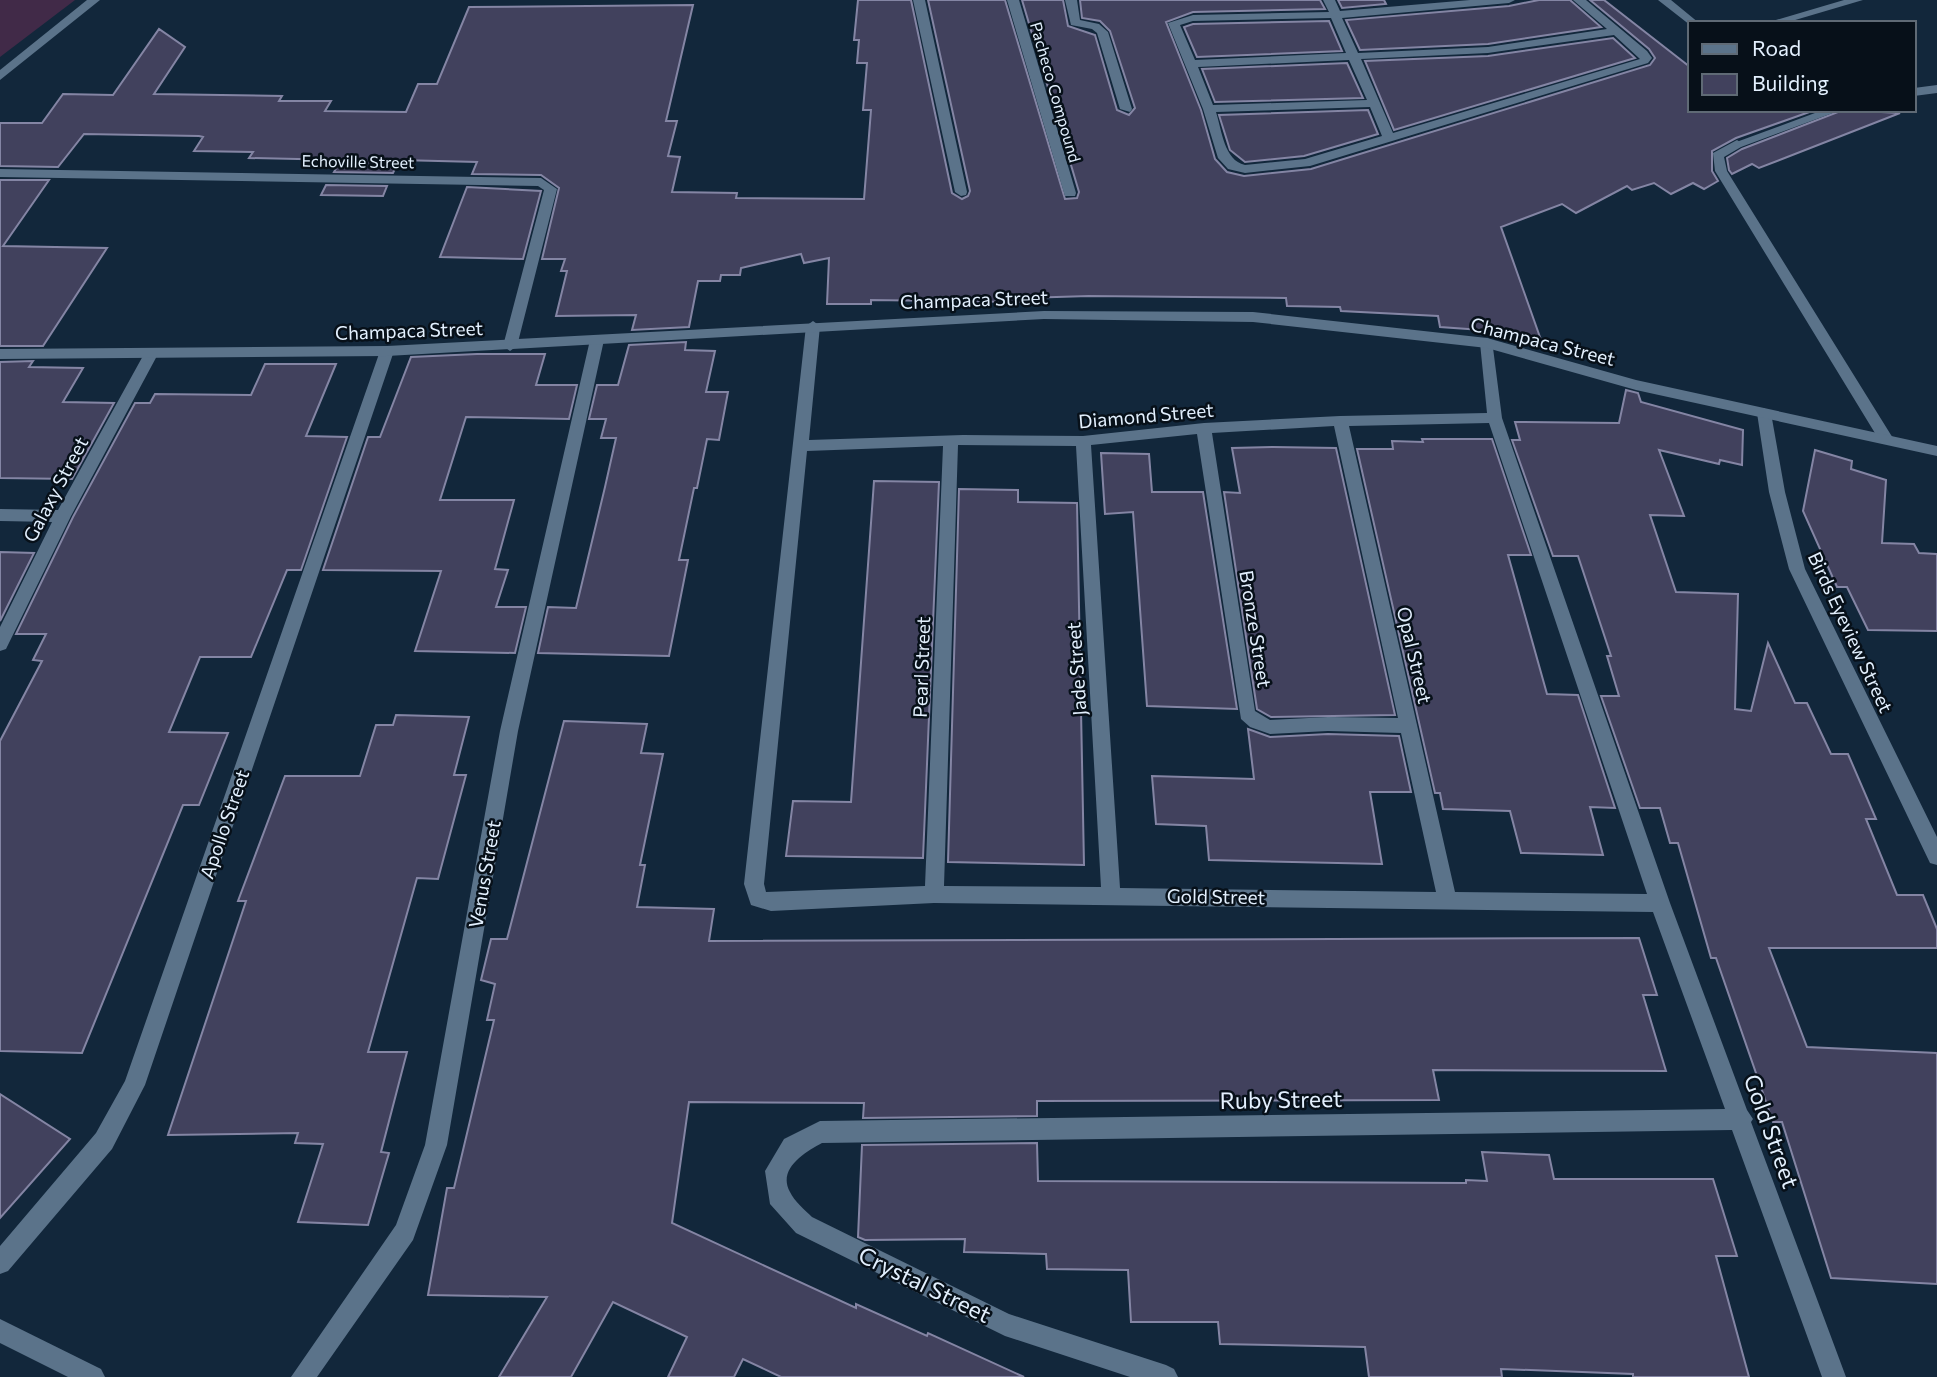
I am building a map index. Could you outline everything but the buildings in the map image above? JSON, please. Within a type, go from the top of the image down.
[{"type":"street","points":[[0,76],[94,0]]},
{"type":"street","points":[[919,0],[961,192]]},
{"type":"street","name":"Pacheco Compound","points":[[1013,0],[1070,193]]},
{"type":"street","points":[[1071,0],[1075,23],[1095,26],[1102,32],[1126,109]]},
{"type":"street","points":[[1329,0],[1389,137]]},
{"type":"street","points":[[1509,0],[1335,15],[1180,19],[1174,23],[1209,109],[1224,158],[1232,166],[1245,169],[1306,163],[1644,61],[1646,58],[1643,53],[1579,0]]},
{"type":"street","points":[[1664,0],[1691,21]]},
{"type":"street","points":[[1779,21],[1857,0]]},
{"type":"street","points":[[1191,64],[1489,50],[1616,31]]},
{"type":"street","points":[[1916,92],[1937,89]]},
{"type":"street","points":[[1209,109],[1374,103]]},
{"type":"street","points":[[1829,112],[1737,144],[1717,156],[1721,171],[1886,439]]},
{"type":"street","name":"Echoville Street","points":[[0,173],[541,181],[551,189],[510,346]]},
{"type":"street","name":"Champaca Street","points":[[0,354],[387,351],[1044,315],[1253,317],[1487,343],[1636,385],[1937,451]]},
{"type":"street","points":[[800,446],[813,326]]},
{"type":"street","name":"Venus Street","points":[[303,1377],[405,1232],[436,1146],[509,731],[597,340]]},
{"type":"street","name":"Gold Street","points":[[1487,343],[1495,418],[1660,903],[1742,1119],[1834,1377]]},
{"type":"street","name":"Apollo Street","points":[[0,1263],[103,1141],[134,1084],[387,351]]},
{"type":"street","name":"Galaxy Street","points":[[0,644],[63,516],[150,354]]},
{"type":"street","name":"Birds Eyeview Street","points":[[1764,412],[1772,481],[1781,521],[1797,569],[1937,857]]},
{"type":"street","name":"Diamond Street","points":[[800,446],[951,441],[1083,441],[1204,428],[1340,421],[1495,418]]},
{"type":"street","name":"Opal Street","points":[[1340,421],[1447,899]]},
{"type":"street","name":"Bronze Street","points":[[1204,428],[1247,714],[1256,722],[1270,726],[1410,726]]},
{"type":"street","name":"Pearl Street","points":[[934,894],[951,441]]},
{"type":"street","name":"Jade Street","points":[[1083,441],[1111,895]]},
{"type":"street","name":"Gold Street","points":[[800,446],[754,884],[758,899],[771,902],[934,894],[1660,903]]},
{"type":"street","points":[[0,515],[63,516]]},
{"type":"street","name":"Ruby Street","points":[[820,1132],[1742,1119]]},
{"type":"street","name":"Crystal Street","points":[[820,1132],[792,1147],[776,1171],[778,1196],[804,1225],[1005,1324],[1166,1377]]},
{"type":"street","points":[[0,1331],[93,1377]]},
{"type":"shaded area","points":[[0,0],[75,0],[0,57]]}]
